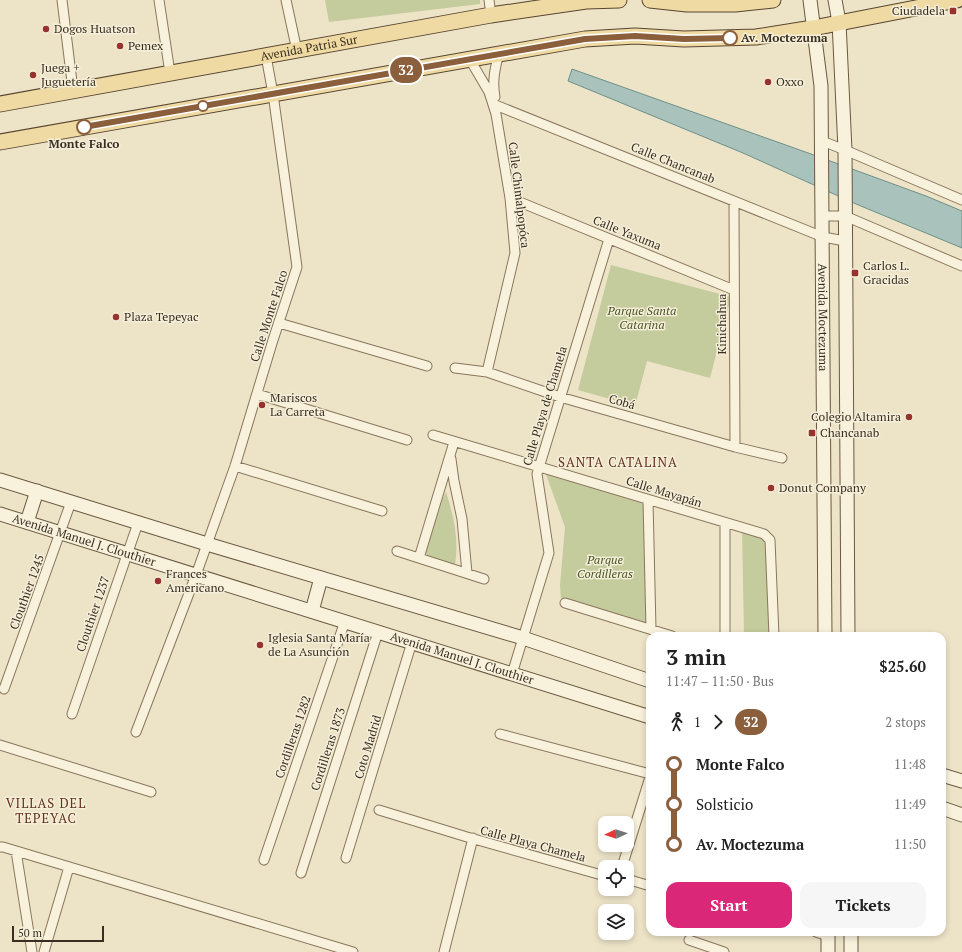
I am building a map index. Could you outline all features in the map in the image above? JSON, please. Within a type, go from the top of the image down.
[{"type":"main road","name":"Avenida Patria Sur","points":[[0,104],[297,51],[490,7],[619,0]]},
{"type":"main road","points":[[650,0],[736,4],[773,0]]},
{"type":"main road","name":"Avenida Moctezuma","points":[[810,0],[821,86],[825,632]]},
{"type":"main road","name":"Avenida Moctezuma","points":[[835,0],[839,22],[845,150],[848,632]]},
{"type":"main road","points":[[0,142],[469,58],[585,39],[635,36],[684,39],[756,37],[813,28],[957,0]]},
{"type":"main road","points":[[0,480],[207,544],[523,638],[646,680]]},
{"type":"main road","points":[[28,522],[37,491]]},
{"type":"main road","name":"Avenida Manuel J. Clouthier","points":[[0,514],[646,716]]},
{"type":"main road","points":[[312,611],[321,578]]},
{"type":"main road","points":[[946,776],[962,781]]},
{"type":"main road","points":[[946,809],[962,815]]},
{"type":"main road","points":[[825,936],[828,952]]},
{"type":"main road","points":[[851,936],[851,952]]},
{"type":"street","points":[[62,0],[73,90]]},
{"type":"street","points":[[159,0],[170,73]]},
{"type":"street","points":[[286,0],[297,51]]},
{"type":"street","name":"Calle Chimalpopóca","points":[[486,372],[515,253],[510,198],[495,108],[493,85],[499,53]]},
{"type":"street","name":"Calle Monte Falco","points":[[136,732],[196,575],[235,466],[297,267],[273,94],[266,56]]},
{"type":"street","name":"Calle Chimalpopóca","points":[[469,58],[489,92],[495,108]]},
{"type":"street","name":"Calle Chancanab","points":[[495,108],[823,237],[845,241]]},
{"type":"street","points":[[822,145],[845,150],[962,200]]},
{"type":"street","name":"Calle Yaxuma","points":[[510,198],[734,290]]},
{"type":"street","name":"Kinichahua","points":[[734,201],[734,447]]},
{"type":"street","points":[[822,216],[845,216],[962,266]]},
{"type":"street","name":"Calle Playa de Chamela","points":[[512,674],[549,553],[537,474],[609,239]]},
{"type":"street","points":[[279,323],[428,366]]},
{"type":"street","name":"Cobá","points":[[456,368],[486,372],[560,397],[734,447],[782,458]]},
{"type":"street","points":[[257,394],[407,440]]},
{"type":"street","name":"Calle Mayapán","points":[[433,435],[764,534],[770,540],[774,632]]},
{"type":"street","points":[[419,558],[454,442]]},
{"type":"street","points":[[451,455],[454,481],[462,519],[467,573]]},
{"type":"street","points":[[235,466],[382,511]]},
{"type":"street","points":[[648,500],[650,629]]},
{"type":"street","name":"Clouthier 1245","points":[[4,689],[71,502]]},
{"type":"street","name":"Clouthier 1237","points":[[72,714],[138,523]]},
{"type":"street","points":[[725,523],[725,632]]},
{"type":"street","points":[[397,551],[484,579]]},
{"type":"street","points":[[565,603],[659,632]]},
{"type":"street","name":"Cordilleras 1282","points":[[264,860],[345,622]]},
{"type":"street","name":"Cordilleras 1873","points":[[301,873],[378,632]]},
{"type":"street","name":"Coto Madrid","points":[[346,858],[412,642]]},
{"type":"street","points":[[500,734],[646,774]]},
{"type":"street","points":[[0,745],[151,792]]},
{"type":"street","points":[[624,860],[646,788]]},
{"type":"street","points":[[380,810],[473,838]]},
{"type":"street","name":"Calle Playa Chamela","points":[[444,952],[473,838],[598,874]]},
{"type":"street","points":[[0,847],[353,952]]},
{"type":"street","points":[[16,851],[32,952]]},
{"type":"street","points":[[44,952],[69,867]]},
{"type":"street","points":[[634,881],[646,885]]},
{"type":"street","points":[[689,940],[724,952]]},
{"type":"green space","points":[[325,0],[480,0],[480,4],[329,22]]},
{"type":"green space","name":"Parque Santa Catarina","points":[[611,265],[731,297],[710,378],[647,361],[635,406],[578,390]]},
{"type":"green space","name":"Parque Cordilleras","points":[[544,469],[648,500],[651,629],[561,599],[560,585],[565,527]]},
{"type":"green space","points":[[446,492],[455,528],[455,565],[424,556]]},
{"type":"green space","points":[[742,528],[770,540],[774,632],[744,632]]},
{"type":"water","points":[[572,69],[811,154],[926,196],[962,211],[962,248],[856,204],[743,153],[568,81]]},
{"type":"bus line","name":"32","points":[[84,127],[469,58],[585,39],[635,36],[684,39],[730,38]]},
{"type":"place","name":"Ciudadela","points":[[953,11]]},
{"type":"place","name":"Dogos Huatson","points":[[46,29]]},
{"type":"place","name":"Av. Moctezuma","points":[[730,38]]},
{"type":"place","name":"Pemex","points":[[120,46]]},
{"type":"place","name":"Juega + Juguetería","points":[[33,75]]},
{"type":"place","name":"Oxxo","points":[[768,82]]},
{"type":"place","name":"Monte Falco","points":[[84,127]]},
{"type":"place","name":"Carlos L. Gracidas","points":[[855,273]]},
{"type":"place","name":"Plaza Tepeyac","points":[[116,317]]},
{"type":"place","name":"Mariscos La Carreta","points":[[262,405]]},
{"type":"place","name":"Colegio Altamira","points":[[909,417]]},
{"type":"place","name":"Chancanab","points":[[812,433]]},
{"type":"place","name":"Donut Company","points":[[771,488]]},
{"type":"place","name":"Frances Americano","points":[[158,581]]},
{"type":"place","name":"Iglesia Santa María de La Asunción","points":[[260,645]]},
{"type":"district","name":"SANTA CATALINA","points":[[618,462]]},
{"type":"district","name":"VILLAS DEL TEPEYAC","points":[[46,810]]}]
